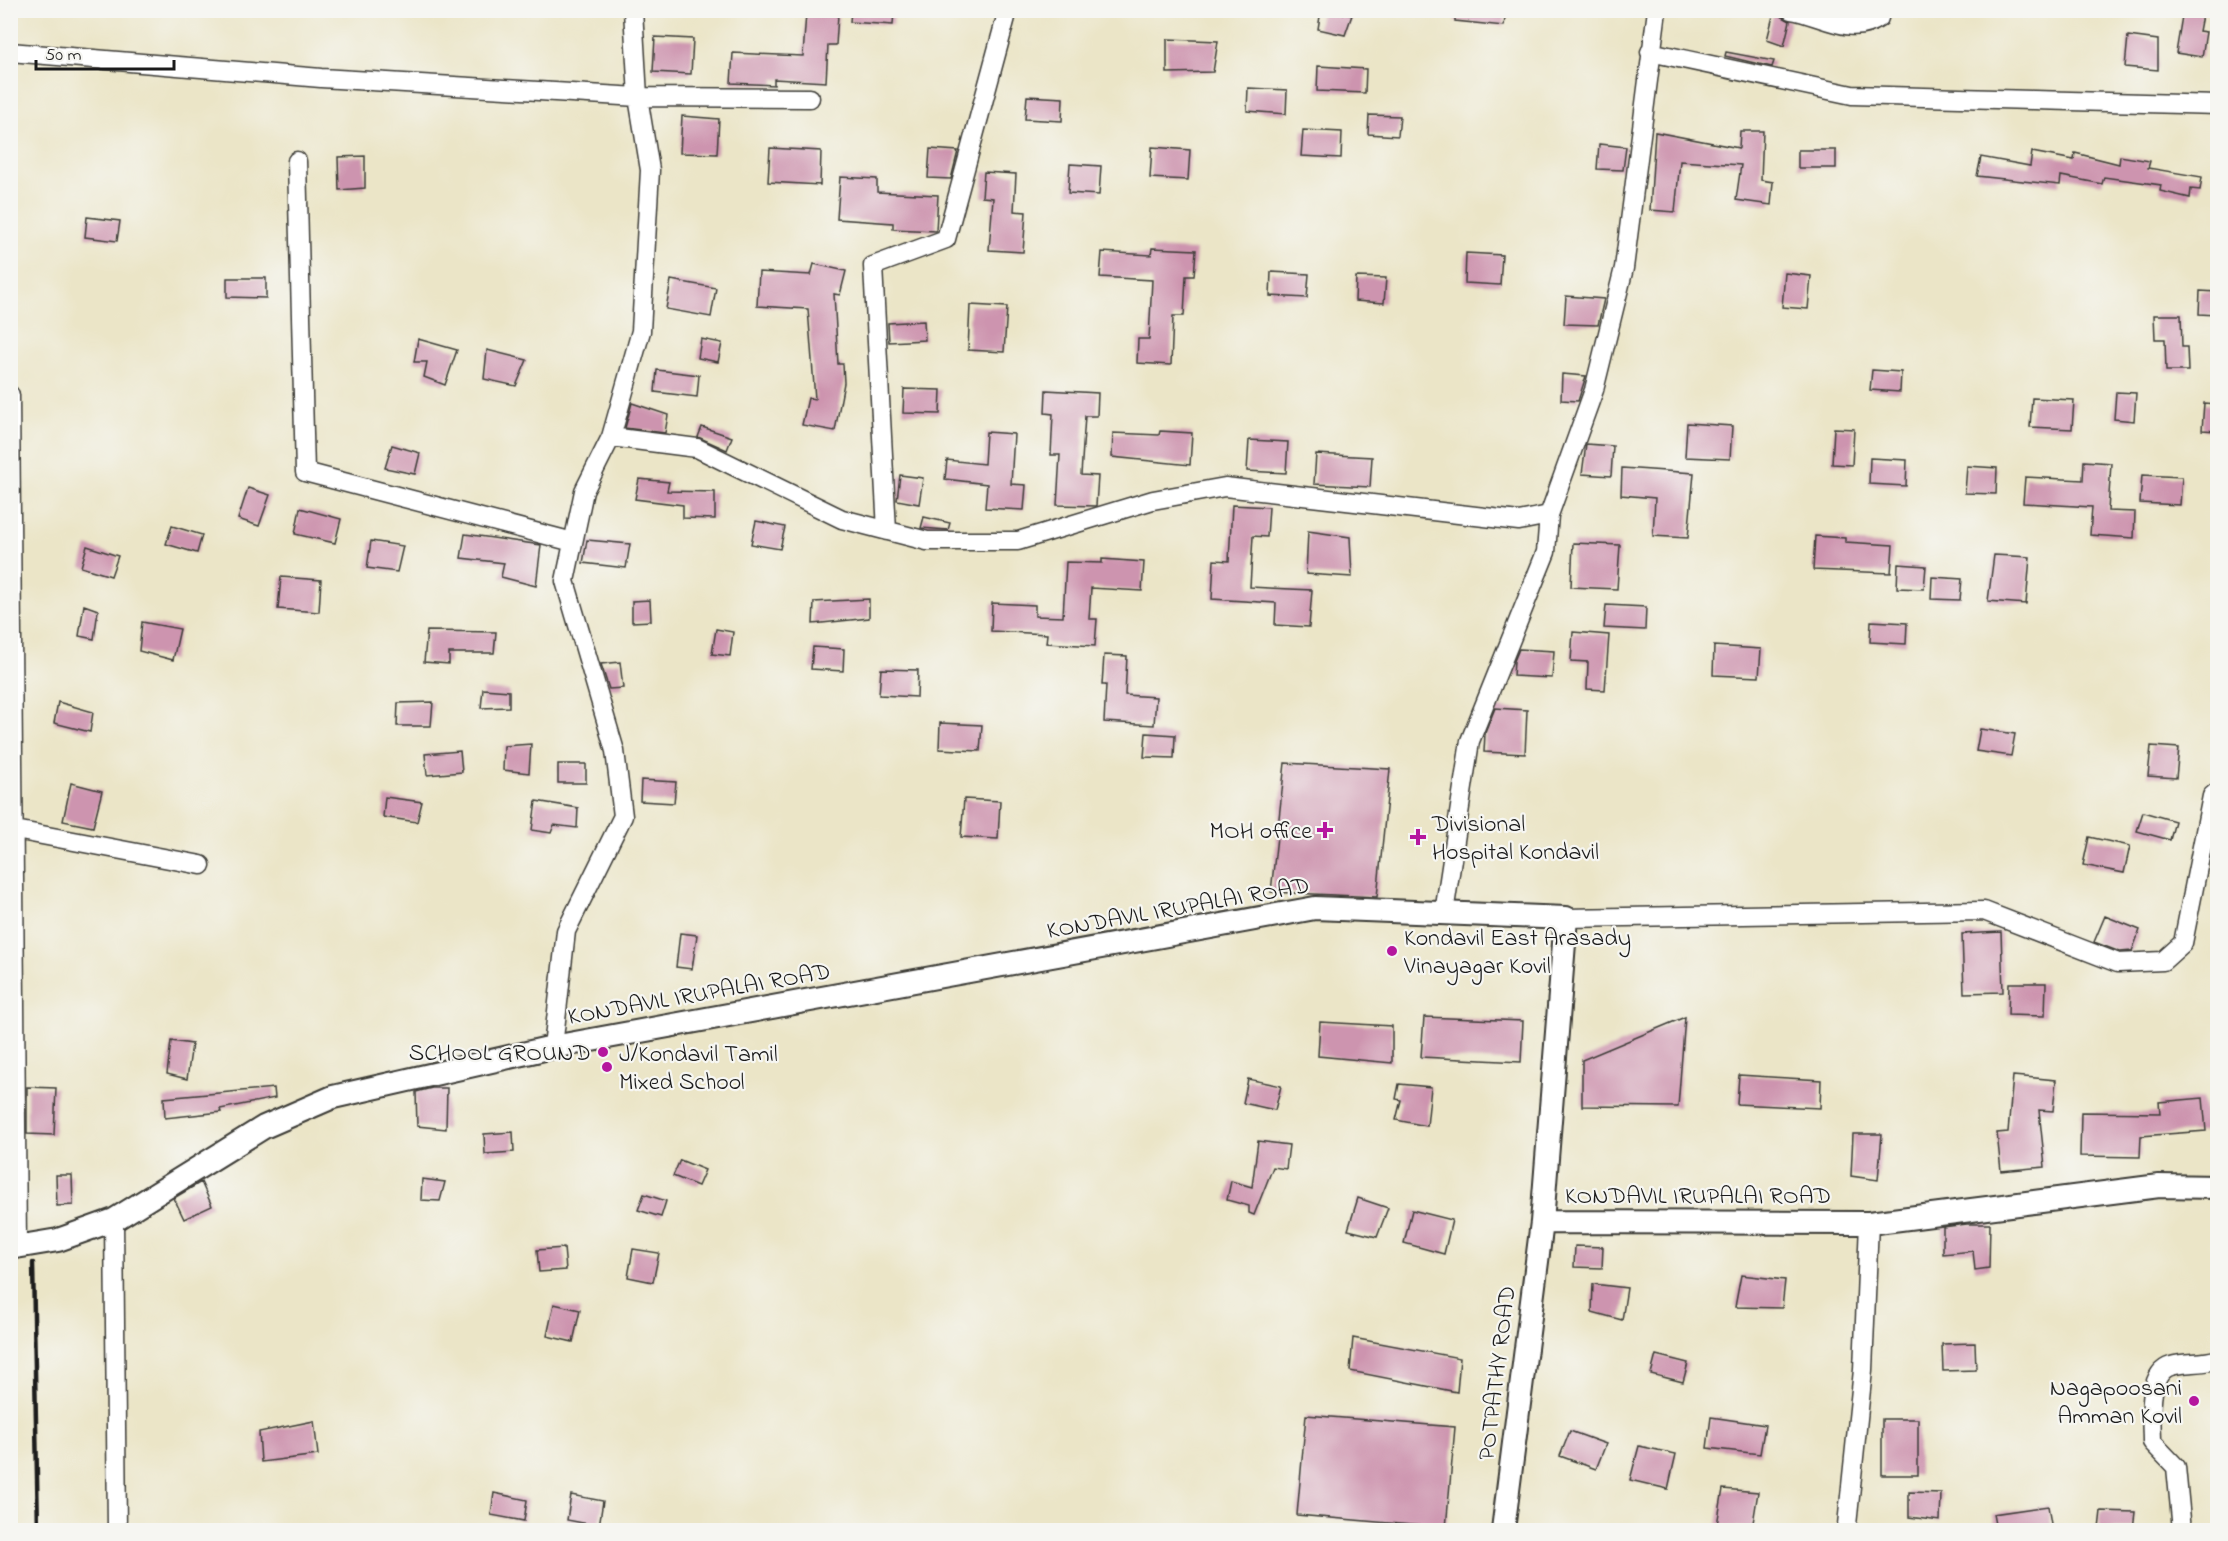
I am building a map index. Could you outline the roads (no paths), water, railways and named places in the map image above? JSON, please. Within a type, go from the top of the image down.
[{"type":"street","points":[[553,1047],[566,931],[623,816],[615,751],[565,581],[584,491],[611,437],[641,332],[650,170],[638,97],[633,10]]},
{"type":"street","points":[[887,531],[873,266],[946,239],[1008,10]]},
{"type":"street","points":[[1444,913],[1470,741],[1546,552],[1549,514],[1594,390],[1624,268],[1657,10]]},
{"type":"street","points":[[1791,10],[1806,12],[1833,25],[1869,26],[1879,18]]},
{"type":"street","points":[[10,52],[321,78],[638,97],[810,99]]},
{"type":"street","points":[[1650,52],[1852,95],[2217,105]]},
{"type":"street","points":[[297,161],[305,472],[573,542]]},
{"type":"street","points":[[10,395],[14,1247]]},
{"type":"street","points":[[611,437],[697,448],[842,519],[927,541],[1017,541],[1153,500],[1226,487],[1519,521],[1549,514]]},
{"type":"street","points":[[1566,918],[1984,911],[2118,963],[2163,961],[2183,943],[2212,796],[2217,791]]},
{"type":"street","points":[[13,829],[201,865]]},
{"type":"street","name":"KONDAVIL IRUPALAI ROAD","points":[[14,1247],[58,1240],[114,1220],[264,1127],[333,1097],[553,1047],[1315,908],[1566,918],[1542,1222],[1869,1223],[2159,1186],[2217,1187]]},
{"type":"street","points":[[114,1220],[117,1530]]},
{"type":"street","name":"POTPATHY ROAD","points":[[1503,1530],[1542,1222]]},
{"type":"street","points":[[1847,1525],[1863,1370],[1869,1223]]},
{"type":"street","points":[[2182,1530],[2176,1467],[2152,1442],[2152,1393],[2163,1370],[2172,1365],[2203,1364],[2217,1359]]},
{"type":"railway","points":[[33,1263],[38,1530]]},
{"type":"place","name":"MOH office","points":[[1325,830]]},
{"type":"place","name":"Divisional Hospital Kondavil","points":[[1418,837]]},
{"type":"place","name":"Kondavil East Arasady Vinayagar Kovil","points":[[1392,951]]},
{"type":"place","name":"SCHOOL GROUND","points":[[603,1052]]},
{"type":"place","name":"J/Kondavil Tamil Mixed School","points":[[607,1067]]},
{"type":"place","name":"Nagapoosani Amman Kovil","points":[[2194,1401]]}]
